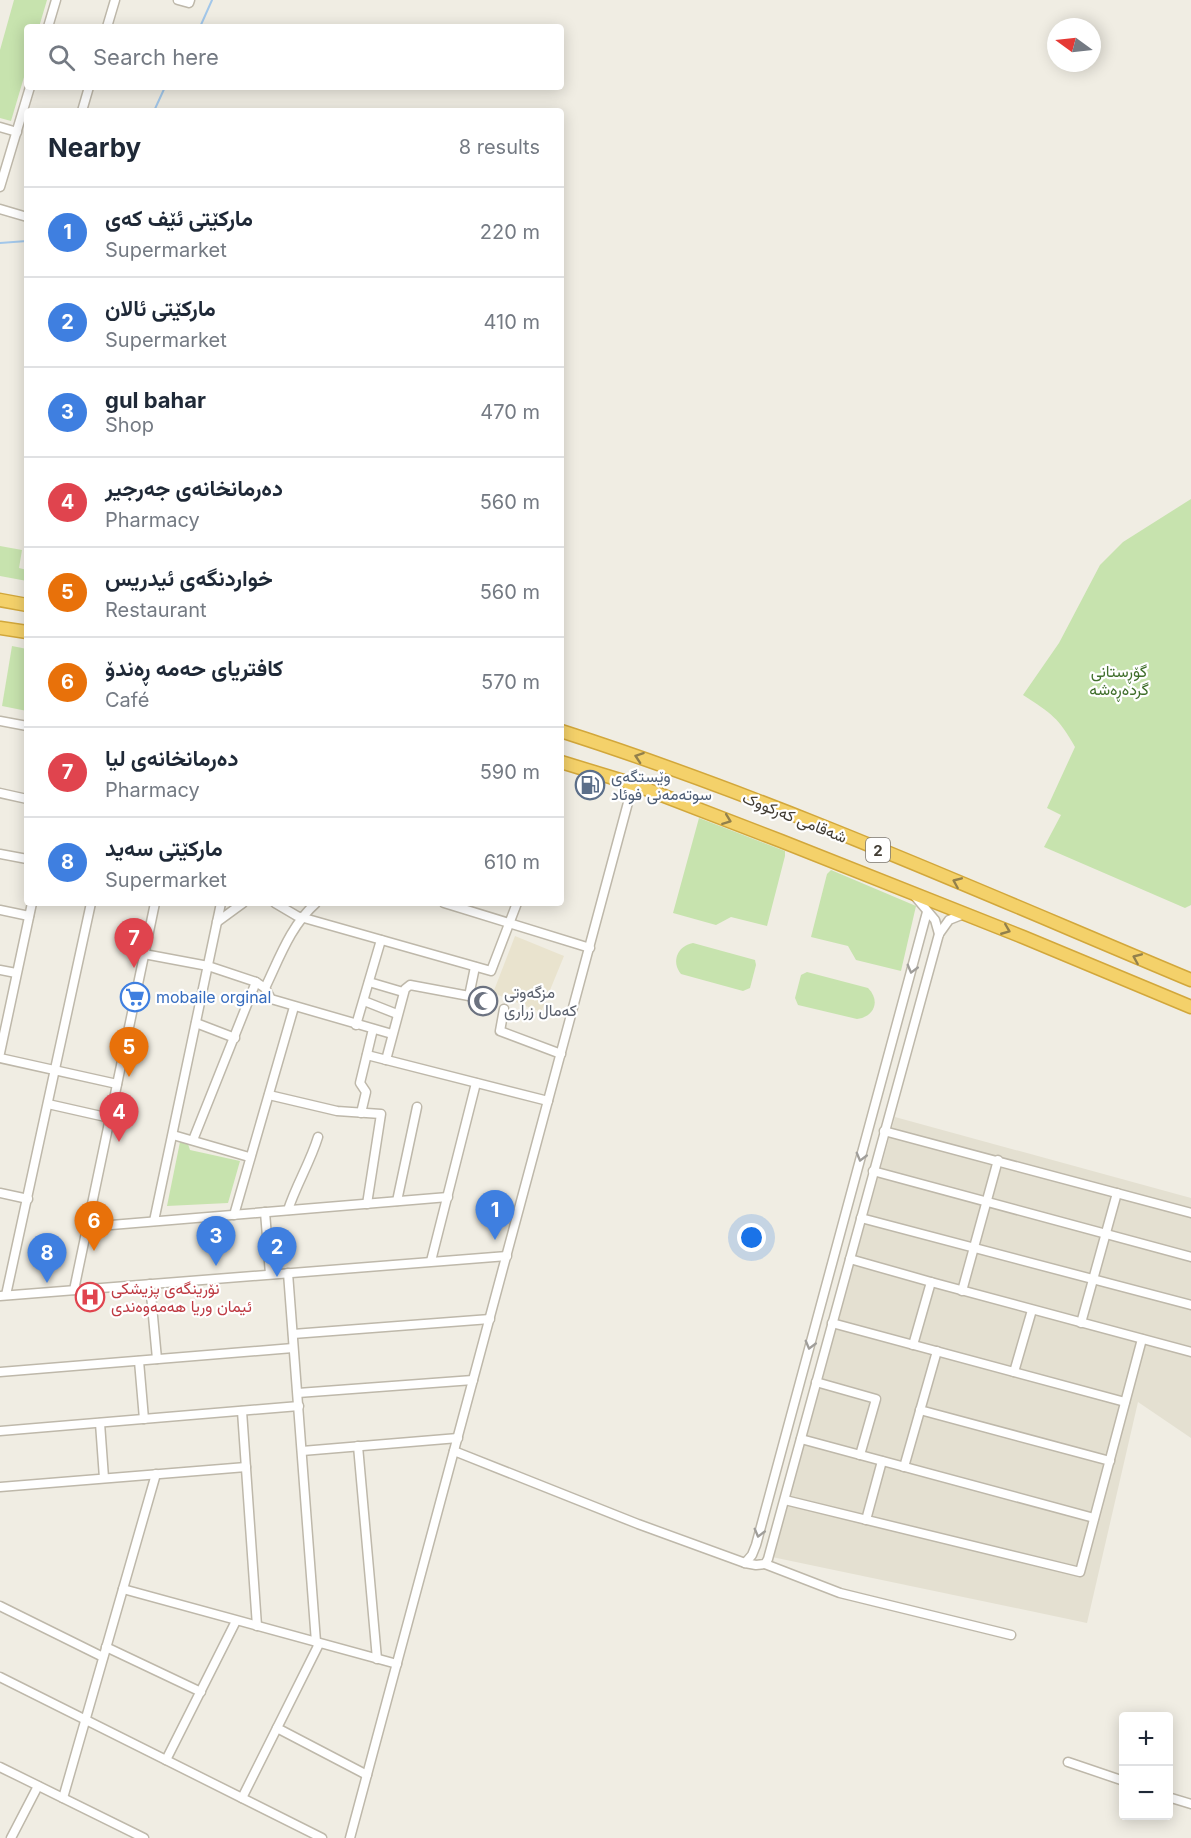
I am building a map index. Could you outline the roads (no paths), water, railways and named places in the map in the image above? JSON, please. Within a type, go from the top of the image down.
[{"type":"highway","points":[[0,600],[24,604]]},
{"type":"highway","points":[[0,628],[24,632]]},
{"type":"highway","name":"شەقامی کەرکووک","points":[[564,732],[673,768],[767,805],[1191,980]]},
{"type":"highway","name":"شەقامی کەرکووک","points":[[564,763],[633,784],[913,893],[1191,1007]]},
{"type":"street","points":[[49,24],[56,0]]},
{"type":"street","points":[[108,24],[115,0]]},
{"type":"street","points":[[178,0],[189,3],[190,0]]},
{"type":"street","points":[[0,187],[29,90]]},
{"type":"street","points":[[83,108],[88,90]]},
{"type":"street","points":[[0,127],[16,132]]},
{"type":"street","points":[[0,209],[24,216]]},
{"type":"street","points":[[0,721],[24,725]]},
{"type":"street","points":[[350,1838],[633,784]]},
{"type":"street","points":[[0,793],[24,798]]},
{"type":"street","points":[[0,854],[24,858]]},
{"type":"street","points":[[913,893],[937,924],[939,934]]},
{"type":"street","points":[[0,1053],[2,1030],[31,906]]},
{"type":"street","points":[[90,906],[28,1199],[3,1296],[507,1256]]},
{"type":"street","points":[[74,1290],[154,906]]},
{"type":"street","points":[[154,1221],[220,906]]},
{"type":"street","points":[[217,922],[239,906]]},
{"type":"street","points":[[281,906],[302,917],[491,971],[516,906]]},
{"type":"street","points":[[265,988],[290,935],[313,906]]},
{"type":"street","points":[[454,906],[590,948]]},
{"type":"street","points":[[0,910],[29,916]]},
{"type":"street","points":[[745,1563],[752,1555],[756,1545],[927,912]]},
{"type":"street","points":[[765,1564],[939,934],[949,920],[966,914]]},
{"type":"street","points":[[356,1025],[381,940]]},
{"type":"street","points":[[144,954],[208,966],[256,982],[265,988],[272,999],[392,1034]]},
{"type":"street","points":[[386,1060],[404,992],[410,985],[468,996],[475,966]]},
{"type":"street","points":[[0,969],[16,973]]},
{"type":"street","points":[[193,1140],[256,982]]},
{"type":"street","points":[[369,982],[404,992]]},
{"type":"street","points":[[363,1001],[398,1014]]},
{"type":"street","points":[[234,1215],[294,1007]]},
{"type":"street","points":[[504,1009],[500,1031],[561,1054]]},
{"type":"street","points":[[196,1023],[235,1038]]},
{"type":"street","points":[[361,1113],[366,1092],[360,1083],[373,1029]]},
{"type":"street","points":[[367,1055],[548,1101]]},
{"type":"street","points":[[0,1058],[117,1084]]},
{"type":"street","points":[[432,1261],[476,1083]]},
{"type":"street","points":[[269,1095],[337,1111],[381,1114],[367,1204]]},
{"type":"street","points":[[48,1104],[110,1118]]},
{"type":"street","points":[[397,1201],[417,1107]]},
{"type":"street","points":[[884,1131],[1191,1213]]},
{"type":"street","points":[[173,1135],[249,1157]]},
{"type":"street","points":[[288,1210],[296,1187],[310,1162],[318,1137]]},
{"type":"street","points":[[962,1291],[998,1160]]},
{"type":"street","points":[[873,1171],[1191,1257]]},
{"type":"street","points":[[0,1193],[28,1199]]},
{"type":"street","points":[[1081,1323],[1117,1193]]},
{"type":"street","points":[[851,1194],[866,1198]]},
{"type":"street","points":[[87,1227],[448,1197]]},
{"type":"street","points":[[265,1212],[270,1274]]},
{"type":"street","points":[[861,1218],[1191,1305]]},
{"type":"street","points":[[850,1258],[962,1291],[1191,1352]]},
{"type":"street","points":[[242,1798],[317,1643],[288,1273]]},
{"type":"street","points":[[913,1345],[931,1282]]},
{"type":"street","points":[[150,1284],[157,1359]]},
{"type":"street","points":[[1014,1372],[1032,1310]]},
{"type":"street","points":[[293,1334],[490,1319]]},
{"type":"street","points":[[832,1323],[1125,1402]]},
{"type":"street","points":[[784,1500],[1080,1572],[1142,1339]]},
{"type":"street","points":[[0,1372],[293,1348]]},
{"type":"street","points":[[904,1467],[937,1351]]},
{"type":"street","points":[[139,1360],[144,1419]]},
{"type":"street","points":[[298,1393],[473,1380]]},
{"type":"street","points":[[816,1382],[876,1399],[860,1455]]},
{"type":"street","points":[[798,1392],[813,1396]]},
{"type":"street","points":[[0,1431],[299,1406]]},
{"type":"street","points":[[920,1410],[1110,1461]]},
{"type":"street","points":[[242,1411],[257,1626]]},
{"type":"street","points":[[100,1423],[104,1478]]},
{"type":"street","points":[[302,1451],[458,1438]]},
{"type":"street","points":[[801,1439],[1094,1518]]},
{"type":"street","points":[[358,1446],[377,1659]]},
{"type":"street","points":[[454,1451],[638,1524],[745,1563],[765,1564],[840,1593],[1011,1635]]},
{"type":"street","points":[[866,1520],[882,1461]]},
{"type":"street","points":[[0,1487],[246,1467]]},
{"type":"street","points":[[63,1798],[156,1474]]},
{"type":"street","points":[[123,1589],[397,1664]]},
{"type":"street","points":[[0,1606],[103,1657]]},
{"type":"street","points":[[166,1760],[236,1621]]},
{"type":"street","points":[[106,1647],[201,1692]]},
{"type":"street","points":[[0,1677],[322,1838]]},
{"type":"street","points":[[277,1728],[367,1775]]},
{"type":"street","points":[[1068,1762],[1119,1779]]},
{"type":"street","points":[[0,1767],[144,1838]]},
{"type":"street","points":[[11,1838],[38,1786]]},
{"type":"street","points":[[1173,1799],[1191,1804]]},
{"type":"street","points":[[0,1835],[6,1838]]},
{"type":"waterway","points":[[201,24],[212,0]]},
{"type":"waterway","points":[[155,108],[164,90]]},
{"type":"waterway","points":[[0,243],[24,241]]},
{"type":"place","name":"وێستگەی سوتەمەنی فوئاد","points":[[590,785]]},
{"type":"place","name":"دەرمانخانەی لیا","points":[[134,968]]},
{"type":"place","name":"mobaile orginal","points":[[135,997]]},
{"type":"place","name":"مزگەوتی کەمال زراری","points":[[483,1001]]},
{"type":"place","name":"خواردنگەی ئیدریس","points":[[129,1077]]},
{"type":"place","name":"دەرمانخانەی جەرجیر","points":[[119,1142]]},
{"type":"place","name":"مارکێتی ئێف کەی","points":[[495,1240]]},
{"type":"place","name":"کافتریای حەمە ڕەندۆ","points":[[94,1251]]},
{"type":"place","name":"gul bahar","points":[[216,1266]]},
{"type":"place","name":"مارکێتی ئالان","points":[[277,1277]]},
{"type":"place","name":"مارکێتی سەید","points":[[47,1283]]},
{"type":"place","name":"نۆرینگەی پزیشکی ئیمان وریا هەمەوەندی","points":[[90,1297]]},
{"type":"park label","name":"گۆڕستانی گردەڕەشە","points":[[1119,680]]}]
